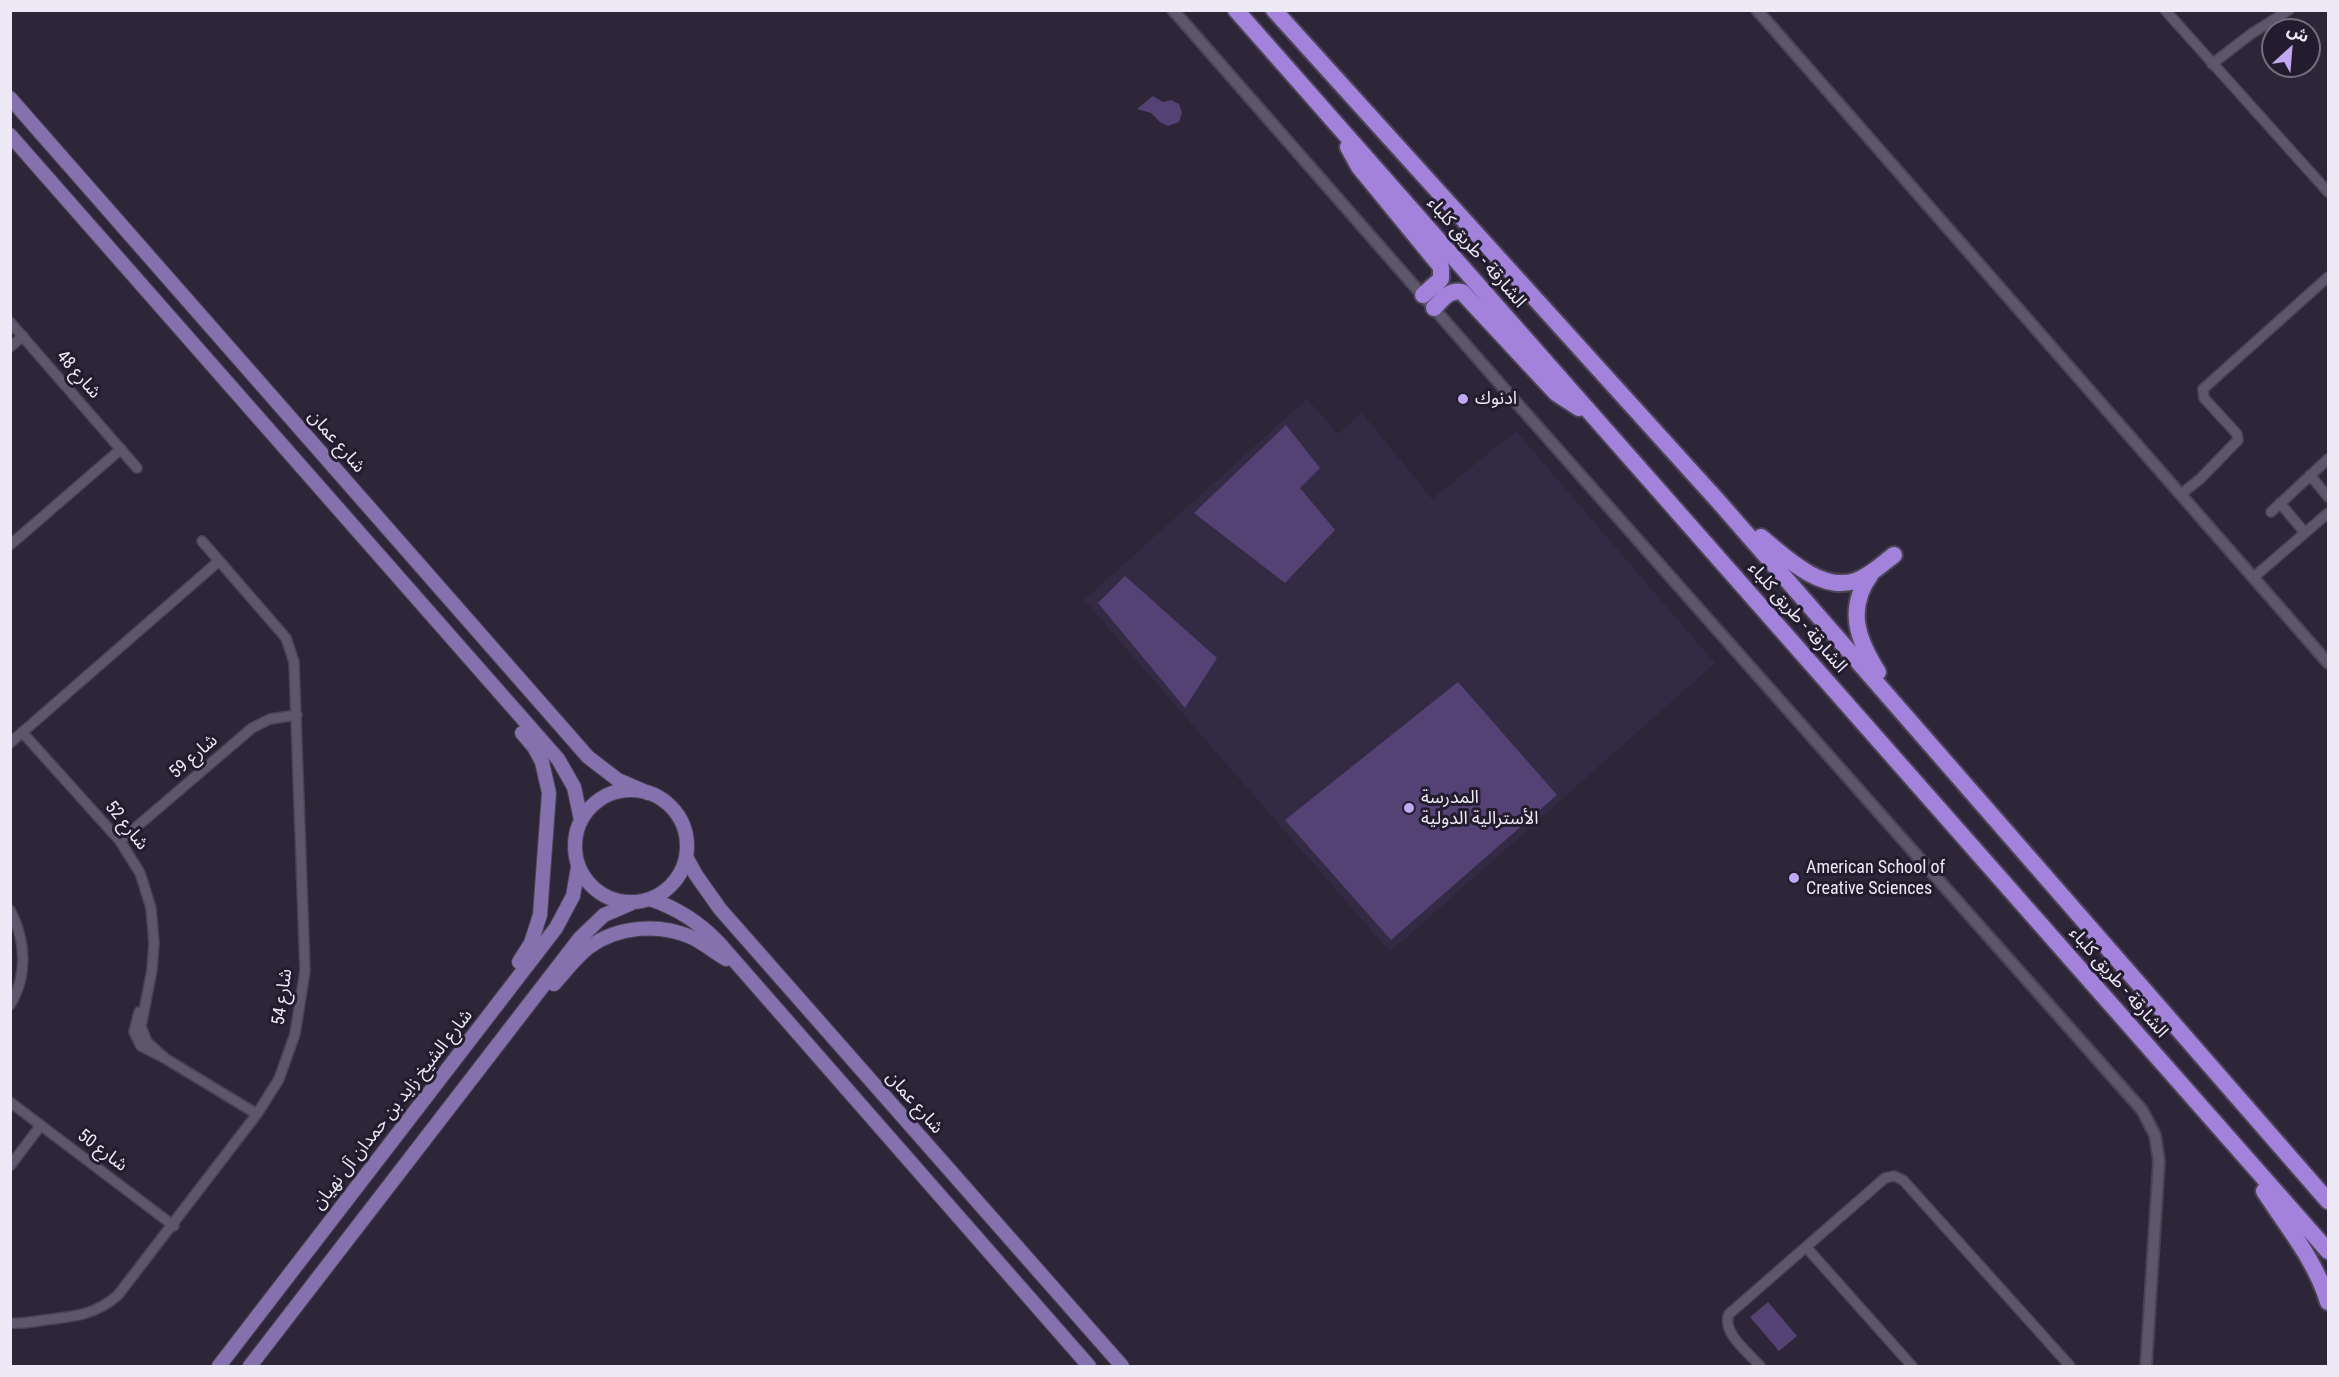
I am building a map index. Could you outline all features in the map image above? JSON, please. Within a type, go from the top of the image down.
[{"type":"highway","name":"الشارقة - طريق كلباء","points":[[1236,10],[2328,1251]]},
{"type":"highway","name":"الشارقة - طريق كلباء","points":[[1274,10],[1719,502],[1900,707],[2328,1201]]},
{"type":"highway","points":[[1285,10],[1391,132],[1422,176]]},
{"type":"highway","points":[[1342,129],[1347,146],[1359,167],[1441,267],[1441,279],[1429,302]]},
{"type":"highway","points":[[1429,302],[1453,291],[1462,292],[1556,393],[1568,403],[1591,415]]},
{"type":"highway","points":[[1719,502],[1805,571],[1828,581],[1854,581],[1874,571],[1894,555]]},
{"type":"highway","points":[[1874,571],[1861,588],[1856,615],[1861,639],[1871,661],[1900,707]]},
{"type":"highway","points":[[2253,1116],[2298,1153],[2328,1183]]},
{"type":"highway","points":[[2255,1168],[2262,1188],[2306,1253],[2325,1290],[2328,1302]]},
{"type":"main road","name":"شارع عمان","points":[[10,98],[588,757],[618,780],[648,793]]},
{"type":"main road","points":[[10,135],[564,768],[574,787],[581,820]]},
{"type":"main road","points":[[499,692],[512,720],[538,754],[545,770],[549,793],[538,924],[527,951],[502,985],[501,999]]},
{"type":"main road","points":[[250,1366],[587,929],[604,915],[663,893],[682,871],[687,841],[683,825],[675,811],[662,800],[648,793],[628,790],[609,794],[593,804],[581,820],[575,835],[574,851],[578,867],[587,882],[600,893],[615,900],[632,903]]},
{"type":"main road","name":"شارع عمان","points":[[686,857],[701,884],[720,909],[1122,1366]]},
{"type":"main road","name":"شارع الشيخ زايد بن حمدان آل نهيان","points":[[219,1366],[563,918],[573,896],[578,867]]},
{"type":"main road","points":[[650,899],[694,920],[713,937],[1089,1366]]},
{"type":"main road","points":[[529,1004],[542,998],[590,947],[611,935],[635,929],[667,930],[689,936],[736,964]]},
{"type":"street","points":[[1173,10],[2142,1110],[2155,1135],[2159,1161],[2145,1366]]},
{"type":"street","points":[[1757,10],[2328,663]]},
{"type":"street","points":[[2165,10],[2328,192]]},
{"type":"street","points":[[2212,64],[2251,34],[2289,10]]},
{"type":"street","points":[[2181,494],[2200,479],[2238,440],[2237,434],[2204,398],[2203,389],[2328,277]]},
{"type":"street","name":"شارع 48","points":[[10,322],[137,468]]},
{"type":"street","points":[[10,347],[23,336]]},
{"type":"street","points":[[10,545],[121,449]]},
{"type":"street","points":[[2271,512],[2328,459]]},
{"type":"street","points":[[2310,475],[2328,497]]},
{"type":"street","points":[[2280,503],[2305,533]]},
{"type":"street","points":[[2254,577],[2328,513]]},
{"type":"street","name":"شارع 54","points":[[10,1323],[81,1316],[104,1306],[124,1289],[258,1114],[279,1079],[300,1013],[305,971],[296,675],[286,638],[202,541]]},
{"type":"street","points":[[10,743],[219,561]]},
{"type":"street","name":"شارع 59","points":[[120,841],[252,728],[270,719],[297,715]]},
{"type":"street","name":"شارع 52","points":[[22,732],[120,841],[140,873],[151,908],[154,942],[152,970],[141,1022],[143,1035],[149,1045],[166,1059],[258,1114]]},
{"type":"street","points":[[10,910],[20,936],[23,959],[21,978],[10,1005]]},
{"type":"street","name":"شارع 50","points":[[10,1102],[174,1226]]},
{"type":"street","points":[[10,1166],[41,1125]]},
{"type":"street","points":[[1760,1366],[1729,1330],[1727,1318],[1885,1178],[1899,1177],[2070,1366]]},
{"type":"street","points":[[1806,1247],[1912,1366]]},
{"type":"shaded area","points":[[1153,96],[1163,102],[1171,100],[1179,104],[1182,113],[1179,122],[1168,126],[1151,113],[1137,109]]},
{"type":"shaded area","name":"المدرسة الأسترالية الدولية","points":[[1307,399],[1338,434],[1362,413],[1432,499],[1516,431],[1715,663],[1390,952],[1084,600]]},
{"type":"shaded area","points":[[1286,425],[1320,468],[1300,488],[1335,530],[1285,583],[1194,513]]},
{"type":"shaded area","points":[[1125,576],[1217,658],[1185,708],[1098,603]]},
{"type":"shaded area","points":[[1458,682],[1557,795],[1391,940],[1285,820]]},
{"type":"shaded area","points":[[1768,1302],[1797,1336],[1779,1351],[1750,1317]]},
{"type":"place","name":"ادنوك","points":[[1463,399]]},
{"type":"place","name":"المدرسة الأسترالية الدولية","points":[[1409,808]]},
{"type":"place","name":"American School of Creative Sciences","points":[[1794,878]]}]
